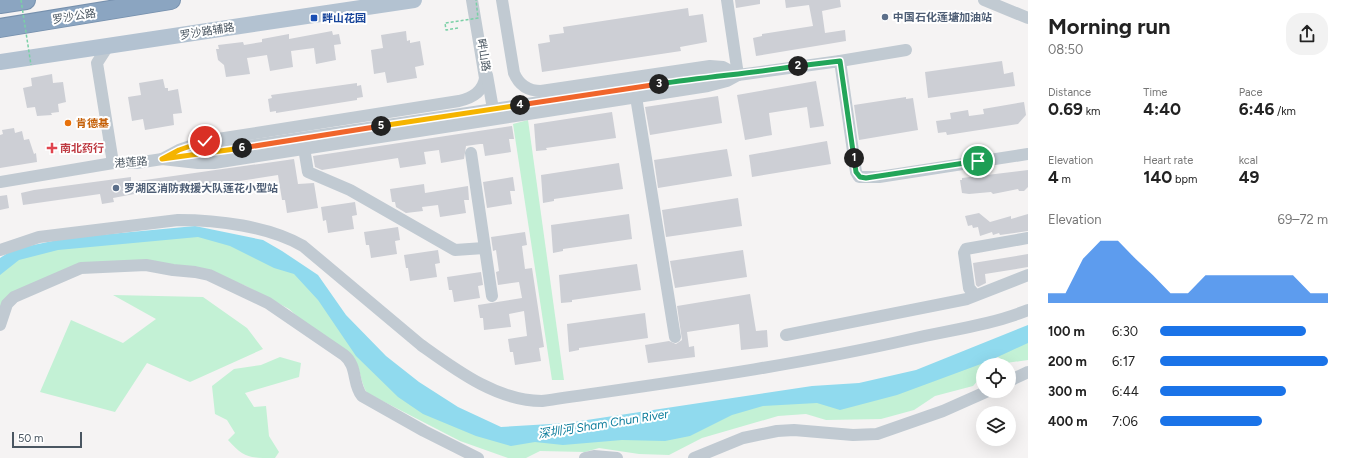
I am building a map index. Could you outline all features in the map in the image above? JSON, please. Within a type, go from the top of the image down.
[{"type":"highway","points":[[0,4],[26,0]]},
{"type":"highway","name":"罗沙公路","points":[[0,28],[171,0]]},
{"type":"highway","points":[[0,36],[41,21]]},
{"type":"main road","name":"罗沙路辅路","points":[[0,62],[414,0]]},
{"type":"street","points":[[162,159],[179,150],[205,141],[470,98],[480,91],[485,78],[472,0]]},
{"type":"street","name":"畔山路","points":[[476,0],[492,109]]},
{"type":"street","points":[[502,0],[514,73],[519,83],[528,90],[541,91],[710,66],[723,67],[738,75]]},
{"type":"street","points":[[727,0],[738,75]]},
{"type":"street","points":[[984,0],[1028,18]]},
{"type":"street","points":[[108,46],[97,63],[113,163]]},
{"type":"street","points":[[162,159],[198,163],[214,162],[718,84],[738,75],[906,50]]},
{"type":"street","points":[[77,51],[97,63]]},
{"type":"street","points":[[840,61],[856,172],[860,177],[879,177],[1028,154]]},
{"type":"street","name":"港莲路","points":[[0,182],[113,163],[136,163],[227,150],[690,79],[718,75],[738,75]]},
{"type":"street","points":[[636,97],[675,337]]},
{"type":"street","points":[[304,148],[308,172],[350,190],[454,250],[484,248]]},
{"type":"street","points":[[471,153],[492,296]]},
{"type":"street","points":[[0,250],[39,237],[178,220],[206,221],[270,232],[290,238],[303,246],[421,346],[439,359],[498,392],[528,401],[542,401],[747,372],[838,356],[986,323],[1028,310]]},
{"type":"street","points":[[975,295],[969,288],[964,253],[966,249],[1028,238]]},
{"type":"street","points":[[0,325],[7,304],[14,297],[81,268],[146,265],[209,275],[268,303],[344,355],[350,360],[358,391],[362,396],[424,431],[478,458]]},
{"type":"street","points":[[786,335],[967,299],[1028,275]]},
{"type":"street","points":[[1016,378],[1028,372]]},
{"type":"street","points":[[694,458],[743,438],[777,431],[794,430],[853,435],[876,434],[896,429],[914,420],[943,411],[976,396]]},
{"type":"street","points":[[585,458],[594,456],[617,458]]},
{"type":"path","points":[[21,0],[31,65]]},
{"type":"path","points":[[458,28],[446,30],[445,23],[478,18],[476,0]]},
{"type":"green space","points":[[528,120],[564,380],[552,380],[513,124]]},
{"type":"green space","points":[[213,236],[288,263],[359,346],[482,431],[642,419],[826,398],[976,360],[976,383],[973,386],[935,396],[914,410],[881,419],[826,420],[806,414],[778,416],[702,438],[669,455],[639,454],[599,448],[585,452],[540,451],[526,458],[508,458],[460,441],[367,393],[358,366],[353,357],[308,326],[289,309],[246,286],[201,268],[75,271],[14,297],[0,327],[0,265],[68,241]]},
{"type":"green space","points":[[113,295],[203,297],[247,328],[263,349],[190,382],[147,363],[115,412],[40,392],[71,320],[123,343],[156,319]]},
{"type":"green space","points":[[1028,340],[1028,360],[1016,362],[1016,358],[1000,358],[993,353]]},
{"type":"green space","points":[[280,357],[301,363],[299,377],[245,393],[254,407],[266,406],[269,436],[279,452],[275,458],[248,456],[238,450],[228,440],[235,433],[227,420],[215,414],[212,386],[234,369],[261,365]]},
{"type":"water","name":"深圳河 Sham Chun River","points":[[195,226],[263,240],[318,275],[346,315],[386,356],[419,382],[458,407],[501,427],[567,423],[812,386],[859,383],[916,370],[1028,325],[1028,343],[996,358],[976,358],[976,366],[897,395],[840,410],[817,403],[763,406],[732,415],[690,436],[665,441],[622,440],[563,445],[535,442],[511,446],[476,436],[423,414],[398,397],[356,356],[318,300],[294,274],[274,268],[230,246],[198,237],[58,250],[19,260],[0,275],[0,258],[14,249],[67,238]]},
{"type":"building","points":[[735,0],[760,0],[760,4],[736,8]]},
{"type":"building","points":[[785,0],[840,0],[841,7],[822,11],[825,33],[845,30],[846,41],[756,56],[753,38],[762,36],[762,34],[813,26],[809,5],[786,8]]},
{"type":"building","points":[[688,8],[689,16],[703,14],[707,42],[680,47],[681,51],[542,72],[538,44],[550,42],[549,35],[564,33],[563,27]]},
{"type":"building","points":[[332,31],[333,35],[339,34],[341,44],[334,45],[336,60],[316,64],[314,48],[291,51],[293,67],[270,71],[267,55],[247,58],[250,74],[226,77],[224,65],[218,60],[216,49],[219,49],[218,45],[243,42],[244,45],[262,42],[262,39],[289,34],[289,39]]},
{"type":"building","points":[[406,31],[407,41],[410,40],[410,43],[420,41],[424,65],[415,67],[417,78],[387,83],[385,72],[374,74],[371,50],[383,48],[381,35]]},
{"type":"building","points":[[1002,61],[1004,74],[1013,72],[1015,86],[928,98],[925,72]]},
{"type":"building","points":[[52,74],[53,83],[63,82],[66,102],[58,104],[59,112],[51,113],[52,115],[37,116],[35,107],[27,108],[23,88],[32,86],[31,78]]},
{"type":"building","points":[[163,79],[165,88],[168,88],[168,91],[178,89],[182,113],[173,114],[174,125],[145,130],[143,119],[132,121],[128,97],[141,95],[139,83]]},
{"type":"building","points":[[816,81],[824,126],[810,128],[807,107],[769,113],[772,135],[745,140],[737,95]]},
{"type":"building","points":[[357,83],[357,86],[361,85],[363,97],[357,98],[357,100],[276,113],[276,111],[270,112],[268,99],[272,98],[271,95]]},
{"type":"building","points":[[718,96],[722,123],[650,135],[645,107]]},
{"type":"building","points":[[906,97],[906,99],[913,98],[918,130],[859,140],[854,105]]},
{"type":"building","points":[[1024,102],[1026,115],[1018,124],[947,135],[946,132],[938,133],[936,121],[951,119],[950,113],[968,110],[969,116],[984,114],[983,109]]},
{"type":"building","points":[[612,112],[616,138],[546,148],[547,150],[536,151],[534,124]]},
{"type":"building","points":[[512,126],[514,139],[509,139],[511,152],[485,156],[483,144],[466,146],[464,159],[441,163],[439,150],[424,152],[426,164],[400,168],[398,158],[322,170],[315,167],[313,156]]},
{"type":"building","points":[[14,128],[15,133],[22,131],[24,140],[29,139],[34,154],[36,153],[37,162],[0,168],[0,135],[3,134],[2,130]]},
{"type":"building","points":[[827,141],[831,164],[752,177],[749,155]]},
{"type":"building","points":[[727,149],[732,176],[658,188],[654,160]]},
{"type":"building","points":[[294,159],[298,184],[314,183],[318,208],[287,213],[285,200],[282,200],[278,175],[187,189],[146,194],[145,192],[113,198],[114,202],[102,204],[100,194],[23,205],[21,193],[131,177],[131,182]]},
{"type":"building","points":[[619,163],[623,189],[554,199],[554,201],[543,203],[541,175]]},
{"type":"building","points":[[1028,170],[1028,187],[1024,191],[1019,191],[1018,189],[993,194],[991,192],[969,194],[962,193],[960,180],[962,180],[962,178]]},
{"type":"building","points":[[513,177],[515,191],[510,191],[512,204],[487,208],[483,182]]},
{"type":"building","points":[[424,184],[425,193],[468,186],[469,200],[464,200],[466,213],[440,217],[438,205],[422,207],[423,211],[406,213],[396,207],[395,202],[392,202],[390,189]]},
{"type":"building","points":[[7,195],[9,208],[0,210],[0,196]]},
{"type":"building","points":[[738,198],[742,226],[666,237],[662,210]]},
{"type":"building","points":[[355,202],[357,215],[352,216],[354,229],[328,233],[326,220],[323,221],[321,207]]},
{"type":"building","points":[[979,213],[990,222],[1011,216],[1011,219],[1028,214],[1028,231],[1000,235],[999,233],[993,235],[992,232],[980,236],[978,227],[973,228],[972,225],[968,226],[965,216]]},
{"type":"building","points":[[629,214],[632,239],[563,249],[563,251],[553,253],[551,225]]},
{"type":"building","points":[[398,227],[400,240],[395,241],[397,254],[371,258],[369,245],[366,245],[364,232]]},
{"type":"building","points":[[525,232],[527,245],[522,246],[525,269],[532,268],[544,347],[539,348],[541,361],[515,365],[513,352],[510,352],[508,339],[527,336],[524,311],[509,314],[511,327],[484,330],[483,318],[480,318],[478,305],[522,298],[519,282],[498,285],[496,272],[499,271],[496,250],[493,251],[491,237]]},
{"type":"building","points":[[438,250],[440,263],[435,264],[437,277],[410,281],[404,255]]},
{"type":"building","points":[[743,250],[747,277],[675,288],[670,261]]},
{"type":"building","points":[[1028,254],[1028,267],[985,274],[986,283],[978,287],[976,285],[973,263]]},
{"type":"building","points":[[637,264],[641,290],[561,303],[559,275]]},
{"type":"building","points":[[481,272],[483,285],[478,286],[480,298],[454,302],[452,290],[449,290],[447,277]]},
{"type":"building","points":[[750,294],[756,331],[767,330],[768,347],[741,350],[739,324],[687,332],[689,347],[694,346],[695,357],[648,363],[645,345],[669,341],[676,344],[682,340],[677,306]]},
{"type":"building","points":[[645,313],[648,338],[579,348],[579,350],[569,352],[567,324]]},
{"type":"place","name":"中国石化莲塘加油站","points":[[885,17]]},
{"type":"place","name":"畔山花园","points":[[314,18]]},
{"type":"place","name":"肯德基","points":[[68,123]]},
{"type":"place","name":"南北药行","points":[[52,148]]},
{"type":"place","name":"罗湖区消防救援大队莲花小型站","points":[[116,188]]},
{"type":"route","points":[[205,141],[179,150],[162,159],[718,75],[738,75],[840,61],[856,172],[860,177],[879,177],[978,161]]}]
